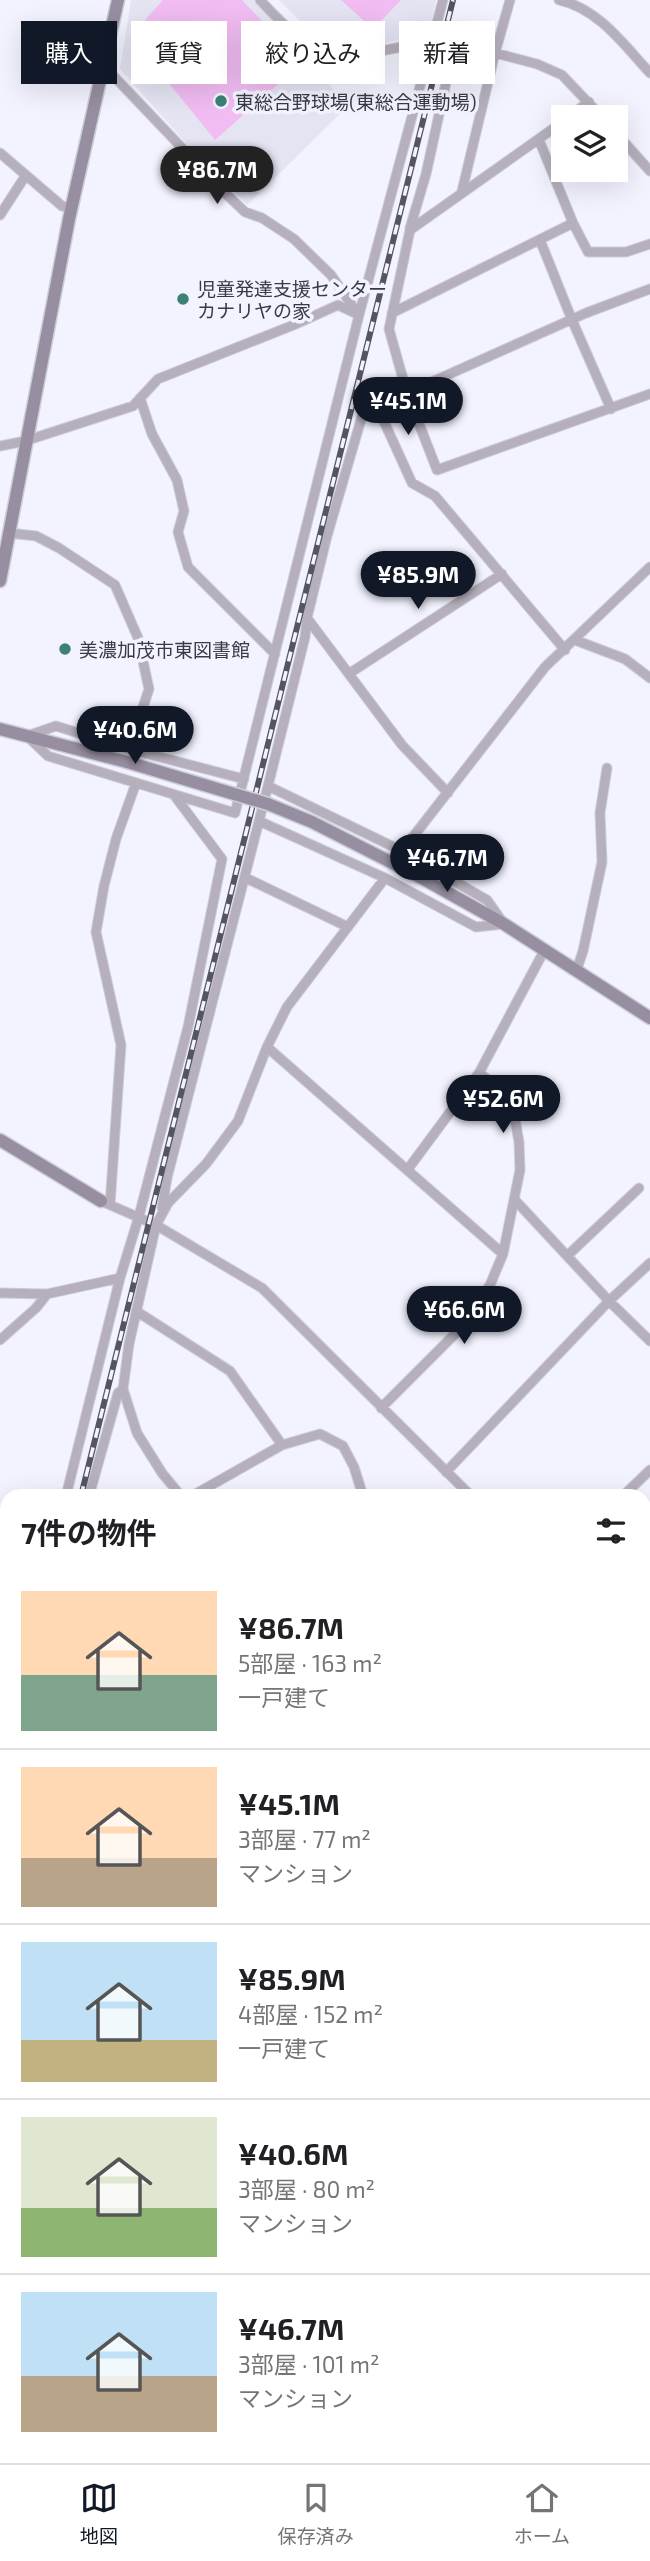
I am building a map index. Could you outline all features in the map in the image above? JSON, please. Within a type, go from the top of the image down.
[{"type":"street","points":[[114,21],[118,0]]},
{"type":"street","points":[[260,0],[281,23],[317,53],[334,62],[399,47]]},
{"type":"street","points":[[437,21],[443,0]]},
{"type":"street","points":[[510,0],[495,53],[537,64],[562,75],[592,105]]},
{"type":"street","points":[[559,0],[570,2],[594,15],[615,34],[650,74]]},
{"type":"street","points":[[117,80],[245,212],[262,218],[294,239],[331,275],[359,316]]},
{"type":"street","points":[[0,581],[71,208],[100,84]]},
{"type":"street","points":[[27,736],[48,756],[235,813],[359,316],[421,84]]},
{"type":"street","points":[[446,84],[388,329],[407,393],[437,470],[650,394]]},
{"type":"street","points":[[462,191],[488,84]]},
{"type":"street","points":[[585,105],[589,102]]},
{"type":"street","points":[[410,230],[551,130]]},
{"type":"street","points":[[539,139],[573,223],[588,252],[626,251],[650,244]]},
{"type":"street","points":[[628,146],[650,170]]},
{"type":"street","points":[[0,153],[62,206],[71,208]]},
{"type":"street","points":[[0,215],[26,175]]},
{"type":"street","points":[[392,313],[573,223]]},
{"type":"street","points":[[540,240],[611,409]]},
{"type":"street","points":[[407,393],[572,320],[650,289]]},
{"type":"street","points":[[0,446],[25,441],[133,406],[158,379],[296,324],[338,304],[359,316]]},
{"type":"street","points":[[140,398],[152,434],[177,480],[184,511],[178,532],[188,567],[275,654]]},
{"type":"street","points":[[175,1489],[137,1433],[123,1389],[129,1344],[167,1178],[246,878],[327,536],[365,406],[372,403],[381,415],[412,483],[435,496],[565,650]]},
{"type":"street","points":[[9,533],[37,536],[115,585],[138,638],[149,689],[128,755]]},
{"type":"street","points":[[402,851],[545,667],[650,567]]},
{"type":"street","points":[[350,673],[502,574]]},
{"type":"street","points":[[307,618],[402,744],[447,793]]},
{"type":"street","points":[[575,640],[646,668],[650,678]]},
{"type":"street","points":[[0,729],[244,779]]},
{"type":"street","points":[[128,755],[312,822],[420,877],[503,924],[650,1018]]},
{"type":"street","points":[[577,969],[602,862],[600,813],[607,768]]},
{"type":"street","points":[[105,1203],[121,1045],[96,932],[116,839],[136,783]]},
{"type":"street","points":[[268,786],[402,851],[487,900],[503,924]]},
{"type":"street","points":[[68,1489],[120,1278],[139,1216],[188,1027],[222,859],[173,794]]},
{"type":"street","points":[[259,821],[385,878],[476,926],[503,924]]},
{"type":"street","points":[[246,878],[348,927]]},
{"type":"street","points":[[158,1221],[168,1203],[206,1164],[237,1121],[267,1047],[287,1007],[385,878]]},
{"type":"street","points":[[408,1169],[479,1073],[544,951]]},
{"type":"street","points":[[267,1047],[503,1255]]},
{"type":"street","points":[[381,1408],[466,1323],[491,1285],[503,1255],[520,1170],[519,1142],[512,1102],[504,1092],[479,1073]]},
{"type":"street","points":[[0,1140],[105,1203],[158,1221],[262,1288],[464,1489]]},
{"type":"street","points":[[567,1256],[639,1188]]},
{"type":"street","points":[[515,1200],[650,1341]]},
{"type":"street","points":[[446,1472],[609,1301],[650,1263]]},
{"type":"street","points":[[0,1293],[47,1294],[120,1278]]},
{"type":"street","points":[[0,1340],[36,1308],[47,1294]]},
{"type":"street","points":[[136,1311],[230,1371],[282,1446]]},
{"type":"street","points":[[91,1489],[118,1393],[123,1389]]},
{"type":"street","points":[[205,1489],[282,1446],[320,1434],[343,1446],[354,1467],[361,1489]]},
{"type":"street","points":[[630,1489],[650,1470]]},
{"type":"shaded area","points":[[131,0],[257,0],[277,21],[241,21],[241,84],[330,84],[345,109],[247,205],[194,152],[133,84],[227,84],[227,21],[131,21],[131,81],[120,69]]},
{"type":"shaded area","points":[[163,0],[242,0],[262,21],[241,21],[241,84],[278,84],[215,140],[169,84],[227,84],[227,21],[146,19]]},
{"type":"shaded area","points":[[279,0],[436,0],[432,21],[399,21],[399,40],[385,43],[385,21],[300,21]]},
{"type":"shaded area","points":[[341,0],[401,0],[381,21],[364,21]]},
{"type":"railway","points":[[83,1489],[453,0]]},
{"type":"place","name":"東総合野球場(東総合運動場)","points":[[221,101]]},
{"type":"place","name":"児童発達支援センター カナリヤの家","points":[[183,299]]},
{"type":"place","name":"美濃加茂市東図書館","points":[[65,649]]}]
